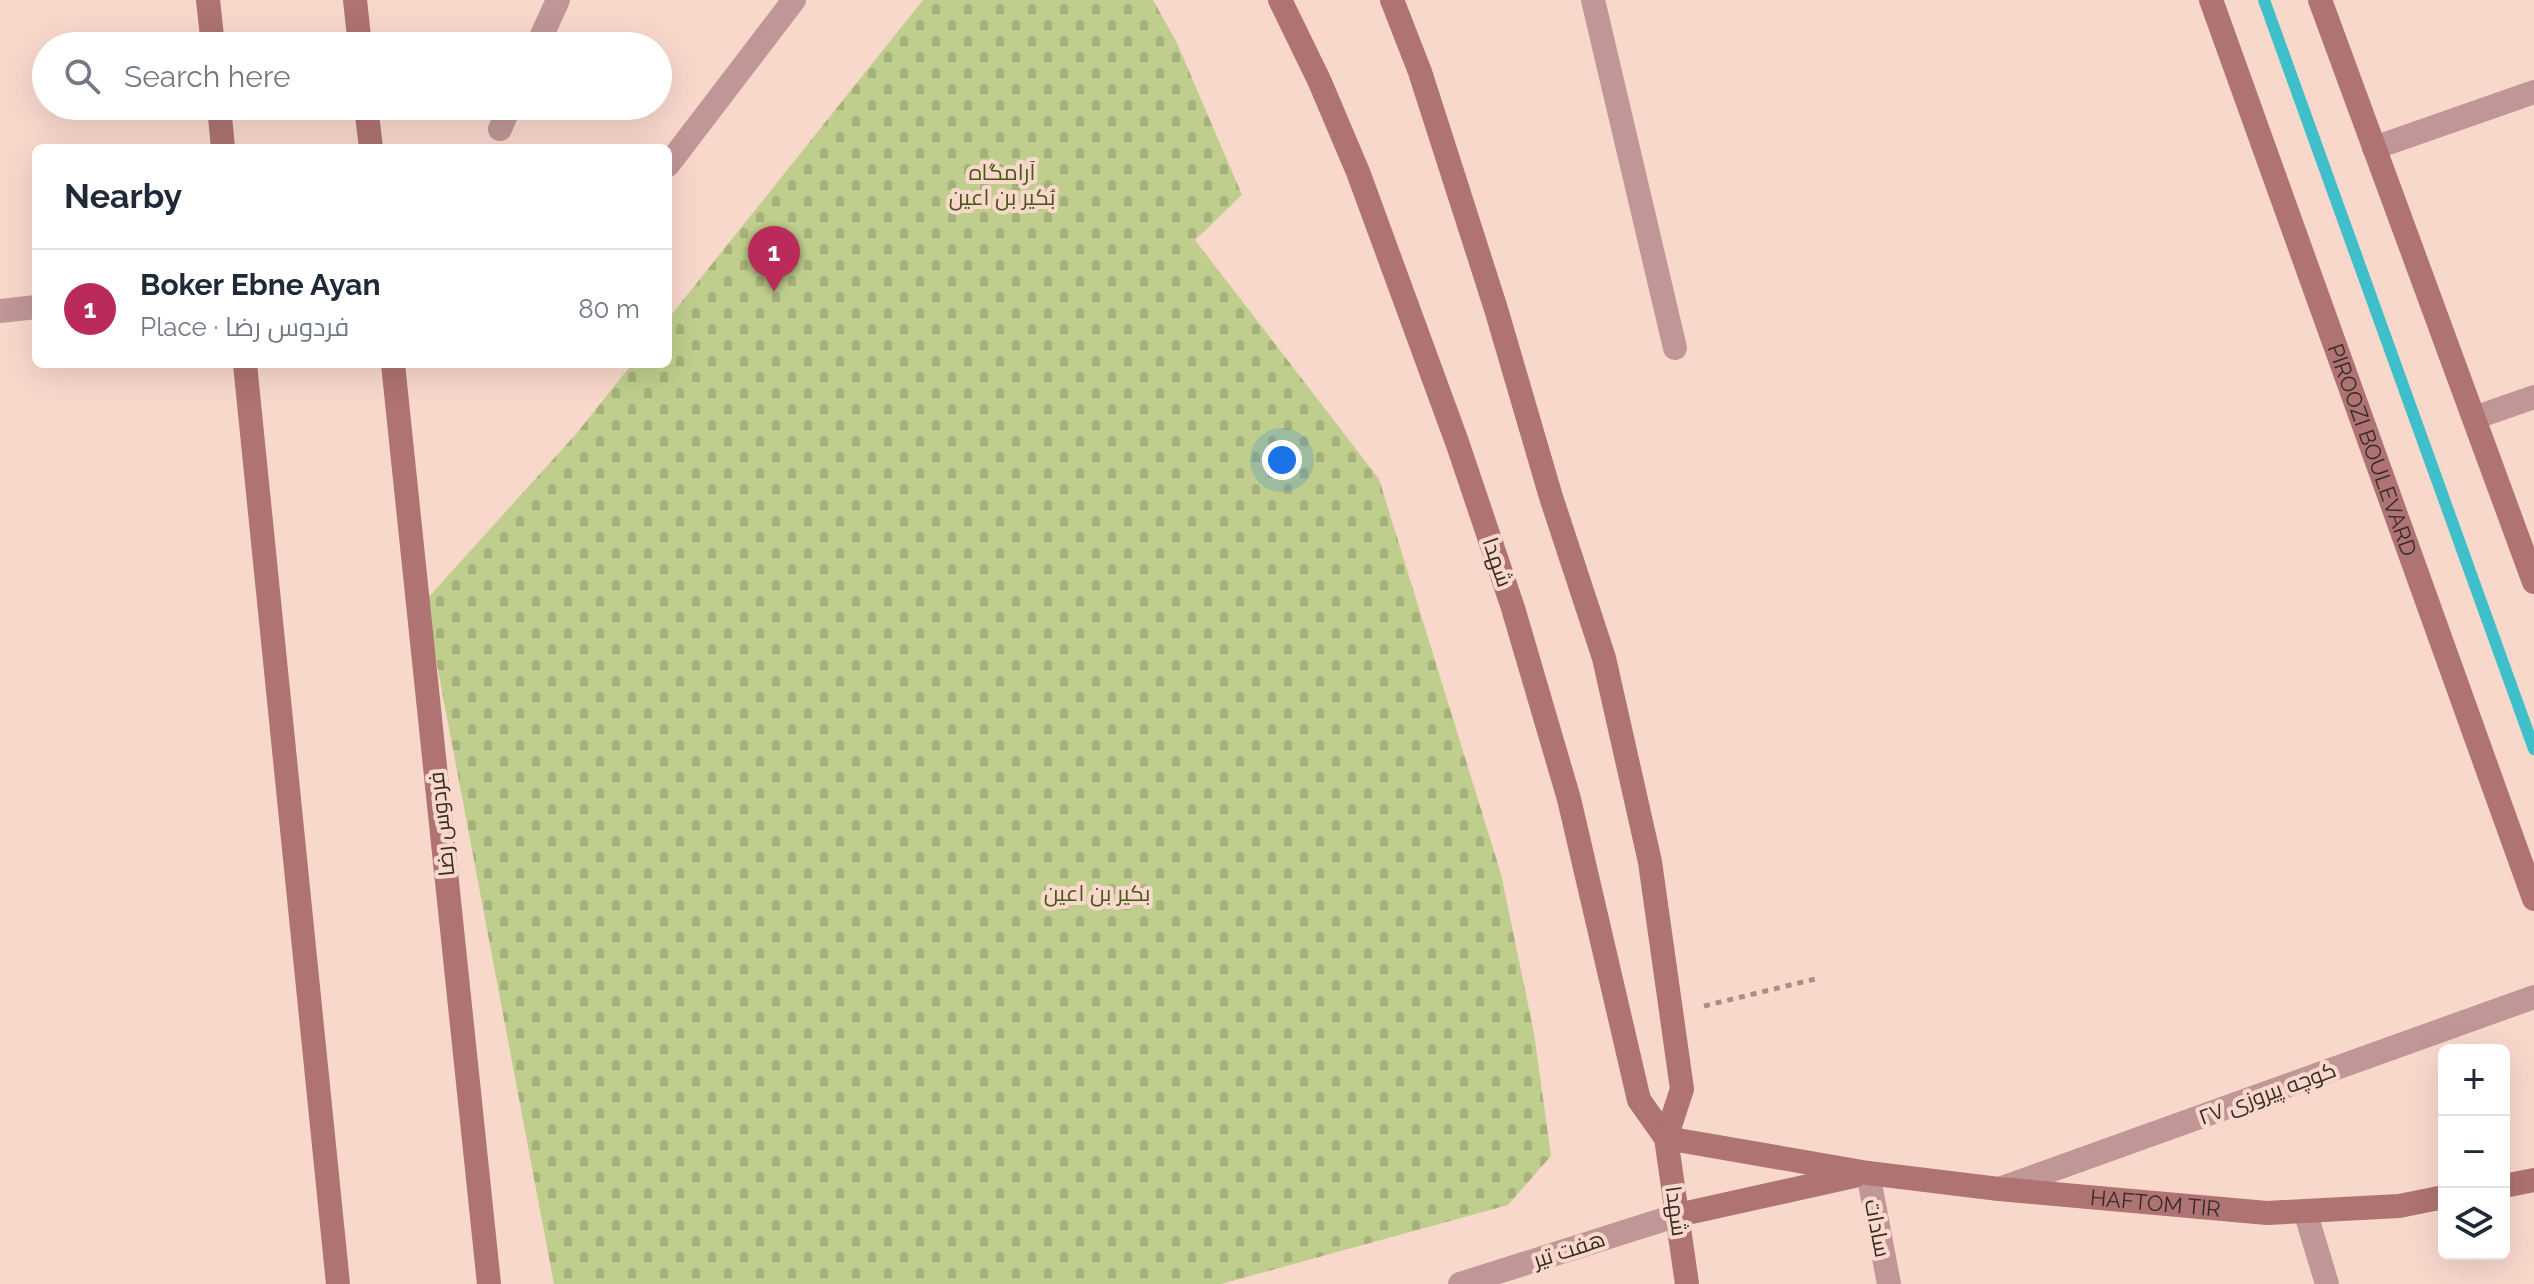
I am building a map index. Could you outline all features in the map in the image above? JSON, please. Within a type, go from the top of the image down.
[{"type":"street","points":[[208,0],[211,32]]},
{"type":"street","points":[[355,0],[358,32]]},
{"type":"street","points":[[543,32],[558,0]]},
{"type":"street","points":[[672,160],[794,0]]},
{"type":"street","name":"شهدا","points":[[1280,0],[1319,80],[1358,172],[1462,457],[1513,608],[1569,799],[1639,1100],[1666,1138],[1687,1284]]},
{"type":"street","name":"شهدا","points":[[1392,0],[1420,72],[1604,658],[1650,862],[1682,1089],[1666,1138]]},
{"type":"street","points":[[1593,0],[1675,348]]},
{"type":"street","name":"PIROOZI BOULEVARD","points":[[2211,0],[2534,899]]},
{"type":"street","points":[[2320,0],[2534,582]]},
{"type":"street","points":[[2374,148],[2534,92]]},
{"type":"street","points":[[220,120],[223,144]]},
{"type":"street","points":[[368,120],[371,144]]},
{"type":"street","points":[[500,129],[504,120]]},
{"type":"street","points":[[0,311],[32,307]]},
{"type":"street","points":[[245,368],[338,1284]]},
{"type":"street","name":"فردوس رضا","points":[[393,368],[489,1284]]},
{"type":"street","points":[[2474,418],[2534,397]]},
{"type":"street","name":"کوچه پیروزی ۲۷","points":[[1999,1189],[2534,997]]},
{"type":"street","name":"HAFTOM TIR","points":[[1666,1138],[1868,1173],[1999,1189],[2267,1213],[2399,1206],[2438,1198]]},
{"type":"street","points":[[1678,1215],[1868,1173]]},
{"type":"street","name":"سادات","points":[[1868,1173],[1889,1284]]},
{"type":"street","points":[[2510,1185],[2534,1180]]},
{"type":"street","points":[[2305,1211],[2327,1284]]},
{"type":"street","name":"هفت تیر","points":[[1460,1284],[1678,1215]]},
{"type":"path","points":[[1672,1014],[1815,979]]},
{"type":"green space","name":"بکیر بن اعین","points":[[923,0],[1153,0],[1176,41],[1242,195],[1195,240],[1379,479],[1501,874],[1534,1033],[1551,1156],[1508,1205],[1221,1284],[554,1284],[425,601],[576,434],[629,368],[672,368],[672,314]]},
{"type":"waterway","points":[[2264,0],[2534,749]]},
{"type":"place","name":"Boker Ebne Ayan","points":[[774,292]]},
{"type":"park label","name":"آرامگاه بُکیر بن اعین","points":[[1002,184]]}]
